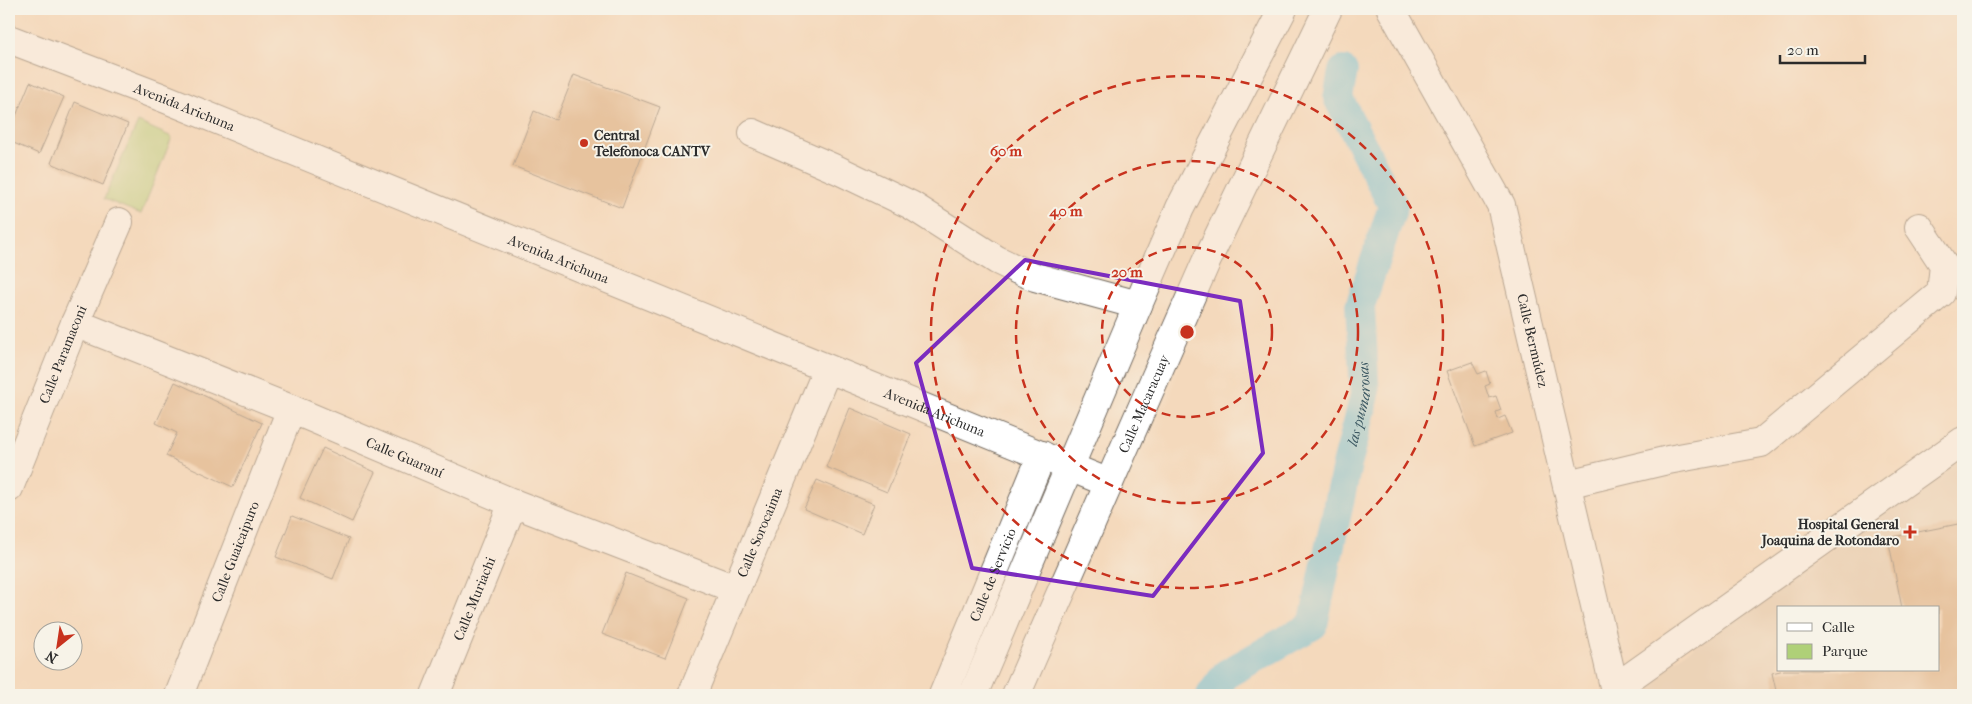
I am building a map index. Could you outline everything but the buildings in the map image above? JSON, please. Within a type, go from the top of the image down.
[{"type":"street","points":[[973,695],[1180,208],[1282,9]]},
{"type":"street","name":"Calle Macaracuay","points":[[1016,695],[1206,262],[1328,9]]},
{"type":"street","name":"Calle Bermúdez","points":[[1391,9],[1501,205],[1615,692]]},
{"type":"street","name":"Avenida Arichuna","points":[[9,40],[166,99],[826,370],[1109,483]]},
{"type":"street","points":[[753,133],[912,205],[997,260],[1018,270],[1138,305]]},
{"type":"street","name":"Calle Paramaconi","points":[[9,488],[75,323],[119,222]]},
{"type":"street","points":[[1567,484],[1668,460],[1760,443],[1941,293],[1944,265],[1919,227]]},
{"type":"street","name":"Calle Guaraní","points":[[75,323],[290,409],[514,503],[735,590]]},
{"type":"street","name":"Calle Sorocaima","points":[[692,695],[826,370]]},
{"type":"street","name":"Calle Guaicaipuro","points":[[179,695],[290,409]]},
{"type":"street","points":[[1615,692],[1963,441]]},
{"type":"street","name":"Calle de Servicio","points":[[943,695],[1042,455]]},
{"type":"street","name":"Calle Muriachi","points":[[435,695],[514,503]]},
{"type":"highlighted area","points":[[1025,260],[1240,301],[1263,453],[1153,596],[972,568],[916,363]]},
{"type":"shaded area","name":"Hospital General Joaquina de Rotondaro","points":[[1963,456],[1963,695],[1626,695]]},
{"type":"green space","points":[[138,122],[172,137],[141,214],[104,199]]},
{"type":"waterway","name":"las pumarosas","points":[[1211,695],[1226,674],[1313,625],[1347,465],[1365,395],[1360,306],[1393,206],[1338,98],[1343,71]]},
{"type":"place","name":"Central Telefonoca CANTV","points":[[584,143]]},
{"type":"place","name":"Hospital General Joaquina de Rotondaro","points":[[1910,532]]}]
